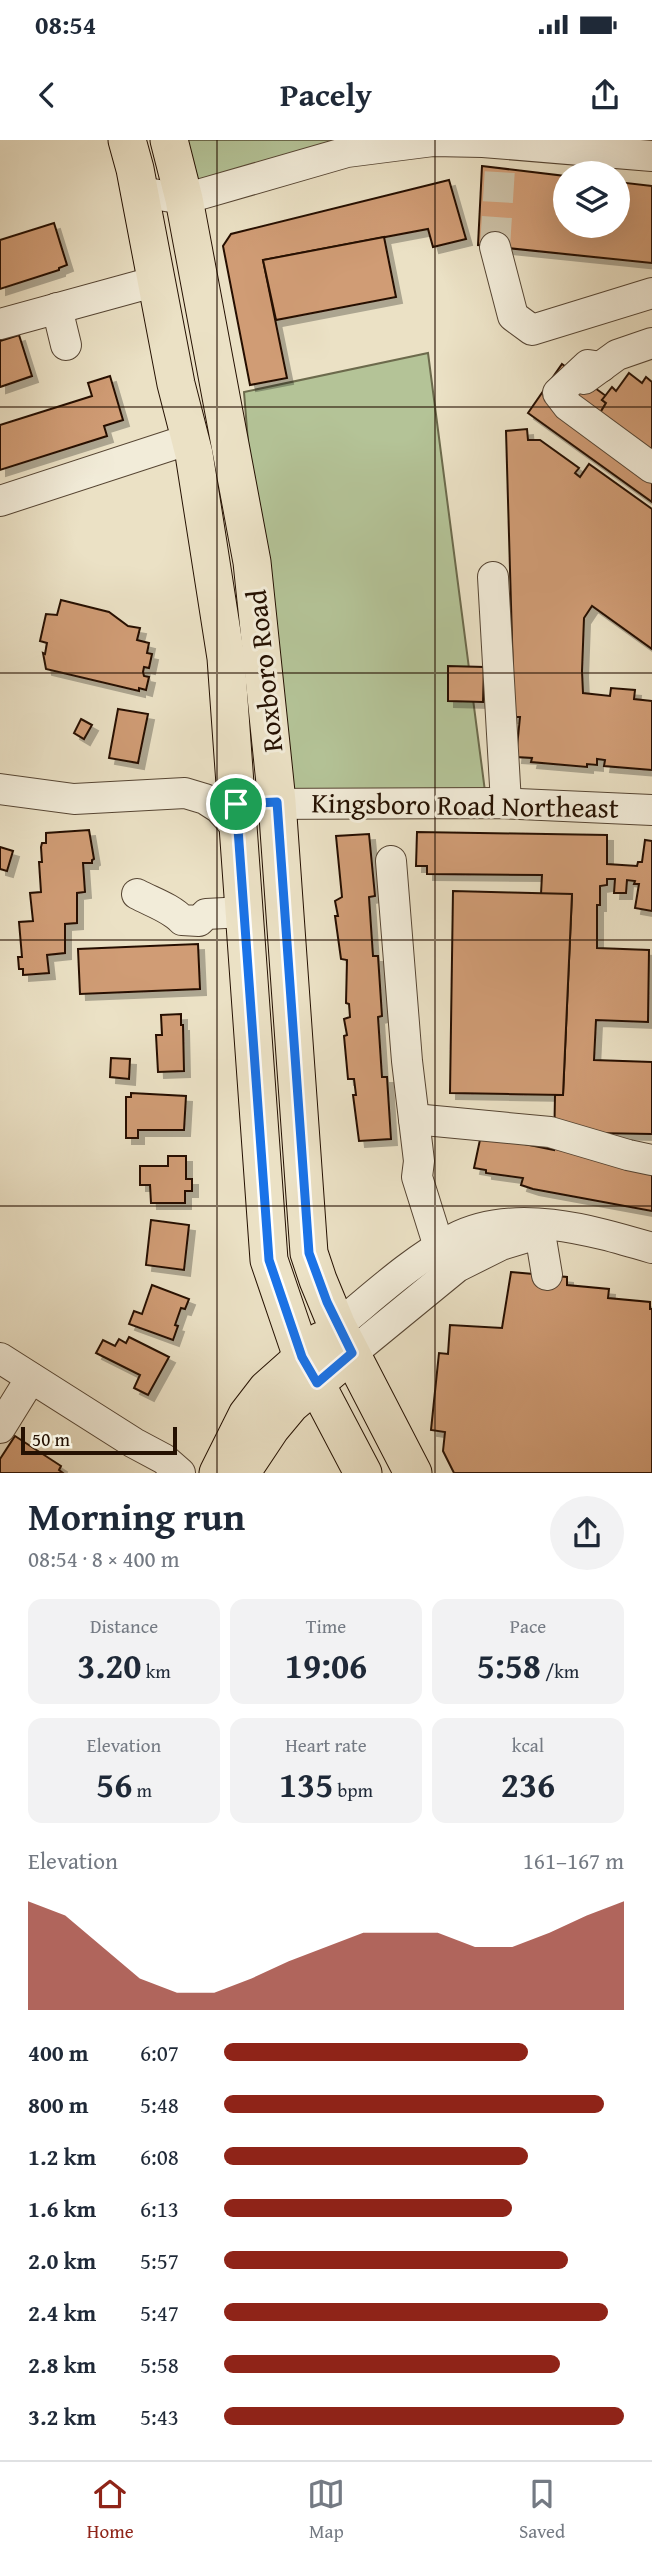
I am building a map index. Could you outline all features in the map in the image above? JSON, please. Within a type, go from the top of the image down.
[{"type":"main road","name":"Roxboro Road","points":[[127,140],[140,192],[176,384],[191,439],[226,658],[269,1260],[309,1370],[363,1473]]},
{"type":"main road","name":"Roxboro Road","points":[[169,140],[184,199],[252,562],[277,802],[309,1253],[344,1340],[413,1473]]},
{"type":"main road","points":[[218,1473],[247,1415],[267,1389],[309,1370],[344,1340]]},
{"type":"main road","points":[[241,1473],[271,1428],[293,1402],[309,1370]]},
{"type":"street","points":[[140,192],[184,199],[347,152],[433,141],[502,156],[652,156]]},
{"type":"street","points":[[495,247],[513,316],[532,330],[652,293]]},
{"type":"street","points":[[0,324],[157,281]]},
{"type":"street","points":[[57,308],[66,345]]},
{"type":"street","points":[[650,353],[617,355],[601,367],[588,365],[558,393],[568,406],[652,468]]},
{"type":"street","points":[[0,501],[191,439]]},
{"type":"street","points":[[493,577],[506,803]]},
{"type":"street","points":[[0,789],[74,799],[185,793],[205,799],[237,816]]},
{"type":"street","name":"Kingsboro Road Northeast","points":[[237,816],[277,802],[506,803],[652,810]]},
{"type":"street","points":[[391,860],[407,1061],[419,1161],[416,1177],[439,1247]]},
{"type":"street","points":[[137,894],[175,912],[182,920],[199,920],[206,914],[244,912]]},
{"type":"street","points":[[414,1119],[550,1132],[652,1160]]},
{"type":"street","points":[[344,1340],[439,1247],[471,1231],[506,1224],[549,1224],[604,1234],[652,1248]]},
{"type":"street","points":[[344,1340],[457,1267],[501,1245],[540,1233],[564,1231],[604,1234]]},
{"type":"street","points":[[540,1233],[547,1275]]},
{"type":"street","points":[[0,1358],[134,1443],[164,1459],[180,1473]]},
{"type":"street","points":[[0,1428],[31,1378]]},
{"type":"green space","points":[[161,140],[652,140],[652,156],[433,141],[184,199]]},
{"type":"green space","points":[[428,353],[486,799],[277,802],[244,392]]},
{"type":"building","points":[[482,166],[553,175],[553,238],[630,238],[630,183],[652,186],[652,263],[478,245]]},
{"type":"building","points":[[449,180],[466,239],[433,247],[428,229],[263,260],[287,378],[250,385],[223,246],[231,234]]},
{"type":"building","points":[[54,223],[67,265],[0,289],[0,240]]},
{"type":"building","points":[[384,237],[396,297],[276,320],[263,260]]},
{"type":"building","points":[[19,335],[32,376],[0,387],[0,341]]},
{"type":"building","points":[[562,364],[606,396],[602,400],[606,403],[600,413],[648,454],[652,448],[652,502],[528,413]]},
{"type":"building","points":[[629,373],[642,383],[646,377],[652,382],[652,448],[648,454],[600,413],[606,403],[602,400],[612,387],[616,391]]},
{"type":"building","points":[[110,376],[123,420],[104,426],[107,436],[0,470],[0,425],[92,396],[88,383]]},
{"type":"building","points":[[527,429],[528,440],[540,440],[579,468],[575,473],[580,477],[589,464],[652,509],[652,649],[592,606],[584,618],[582,671],[583,693],[610,696],[611,688],[635,690],[634,699],[652,701],[652,770],[604,766],[605,760],[597,759],[597,765],[587,764],[587,767],[531,762],[532,758],[516,757],[520,717],[511,717],[513,674],[506,431]]},
{"type":"building","points":[[61,600],[109,612],[128,626],[140,628],[137,640],[149,643],[147,653],[152,654],[149,668],[144,667],[143,672],[144,676],[149,677],[146,690],[139,688],[139,691],[46,669],[43,653],[45,654],[47,643],[40,641],[46,614],[57,615]]},
{"type":"building","points":[[448,666],[484,667],[483,702],[448,701]]},
{"type":"building","points":[[118,709],[148,714],[138,763],[109,758]]},
{"type":"building","points":[[81,719],[92,725],[84,739],[74,733]]},
{"type":"building","points":[[89,830],[94,859],[92,863],[83,863],[85,892],[77,893],[77,923],[65,924],[65,953],[47,955],[49,973],[23,975],[23,969],[19,969],[18,957],[22,957],[19,922],[33,921],[30,893],[41,892],[39,862],[42,862],[41,847],[42,843],[46,843],[46,833]]},
{"type":"building","points":[[417,832],[607,835],[607,864],[637,866],[638,862],[642,862],[645,840],[652,841],[652,911],[635,908],[639,884],[627,880],[626,893],[614,893],[615,879],[607,879],[607,885],[600,886],[600,905],[597,905],[597,948],[649,950],[648,1022],[596,1020],[594,1060],[652,1062],[652,1134],[596,1133],[652,1170],[652,1211],[533,1189],[521,1185],[523,1178],[486,1173],[486,1170],[474,1168],[481,1135],[554,1150],[555,1095],[563,1095],[572,894],[541,894],[542,875],[427,874],[427,866],[416,866]]},
{"type":"building","points":[[369,834],[375,896],[369,897],[373,956],[378,956],[382,1077],[387,1077],[391,1139],[359,1141],[353,1095],[356,1095],[354,1079],[348,1079],[344,1036],[347,1035],[344,1019],[350,1017],[349,1004],[346,1003],[347,960],[341,959],[335,916],[338,916],[335,901],[342,897],[336,836]]},
{"type":"building","points":[[0,847],[13,851],[7,871],[0,869]]},
{"type":"building","points":[[453,891],[572,894],[563,1095],[450,1093]]},
{"type":"building","points":[[198,944],[200,989],[80,994],[78,949]]},
{"type":"building","points":[[181,1014],[184,1071],[158,1072],[156,1035],[162,1035],[161,1015]]},
{"type":"building","points":[[111,1058],[130,1059],[129,1079],[110,1077]]},
{"type":"building","points":[[131,1093],[186,1096],[184,1130],[138,1130],[138,1138],[126,1138],[126,1097],[131,1097]]},
{"type":"building","points":[[168,1156],[186,1156],[186,1179],[192,1179],[192,1191],[185,1191],[185,1203],[151,1203],[150,1185],[140,1185],[140,1166],[168,1166]]},
{"type":"building","points":[[151,1220],[189,1225],[184,1270],[146,1265]]},
{"type":"building","points":[[511,1272],[567,1277],[567,1285],[609,1289],[608,1298],[650,1302],[652,1473],[454,1473],[443,1451],[445,1432],[431,1430],[439,1353],[448,1354],[450,1325],[502,1328]]},
{"type":"building","points":[[152,1285],[189,1299],[185,1309],[181,1308],[173,1340],[129,1324],[134,1311],[142,1314]]},
{"type":"building","points":[[129,1337],[169,1357],[148,1395],[134,1388],[140,1375],[96,1353],[103,1340],[115,1346],[119,1339],[126,1343]]},
{"type":"building","points":[[15,1436],[61,1466],[59,1470],[63,1473],[0,1473],[0,1459]]},
{"type":"tunnel","points":[[495,247],[500,168]]},
{"type":"route","points":[[277,802],[309,1253],[337,1326],[352,1353],[317,1383],[302,1357],[269,1260],[236,804],[277,802]]}]
